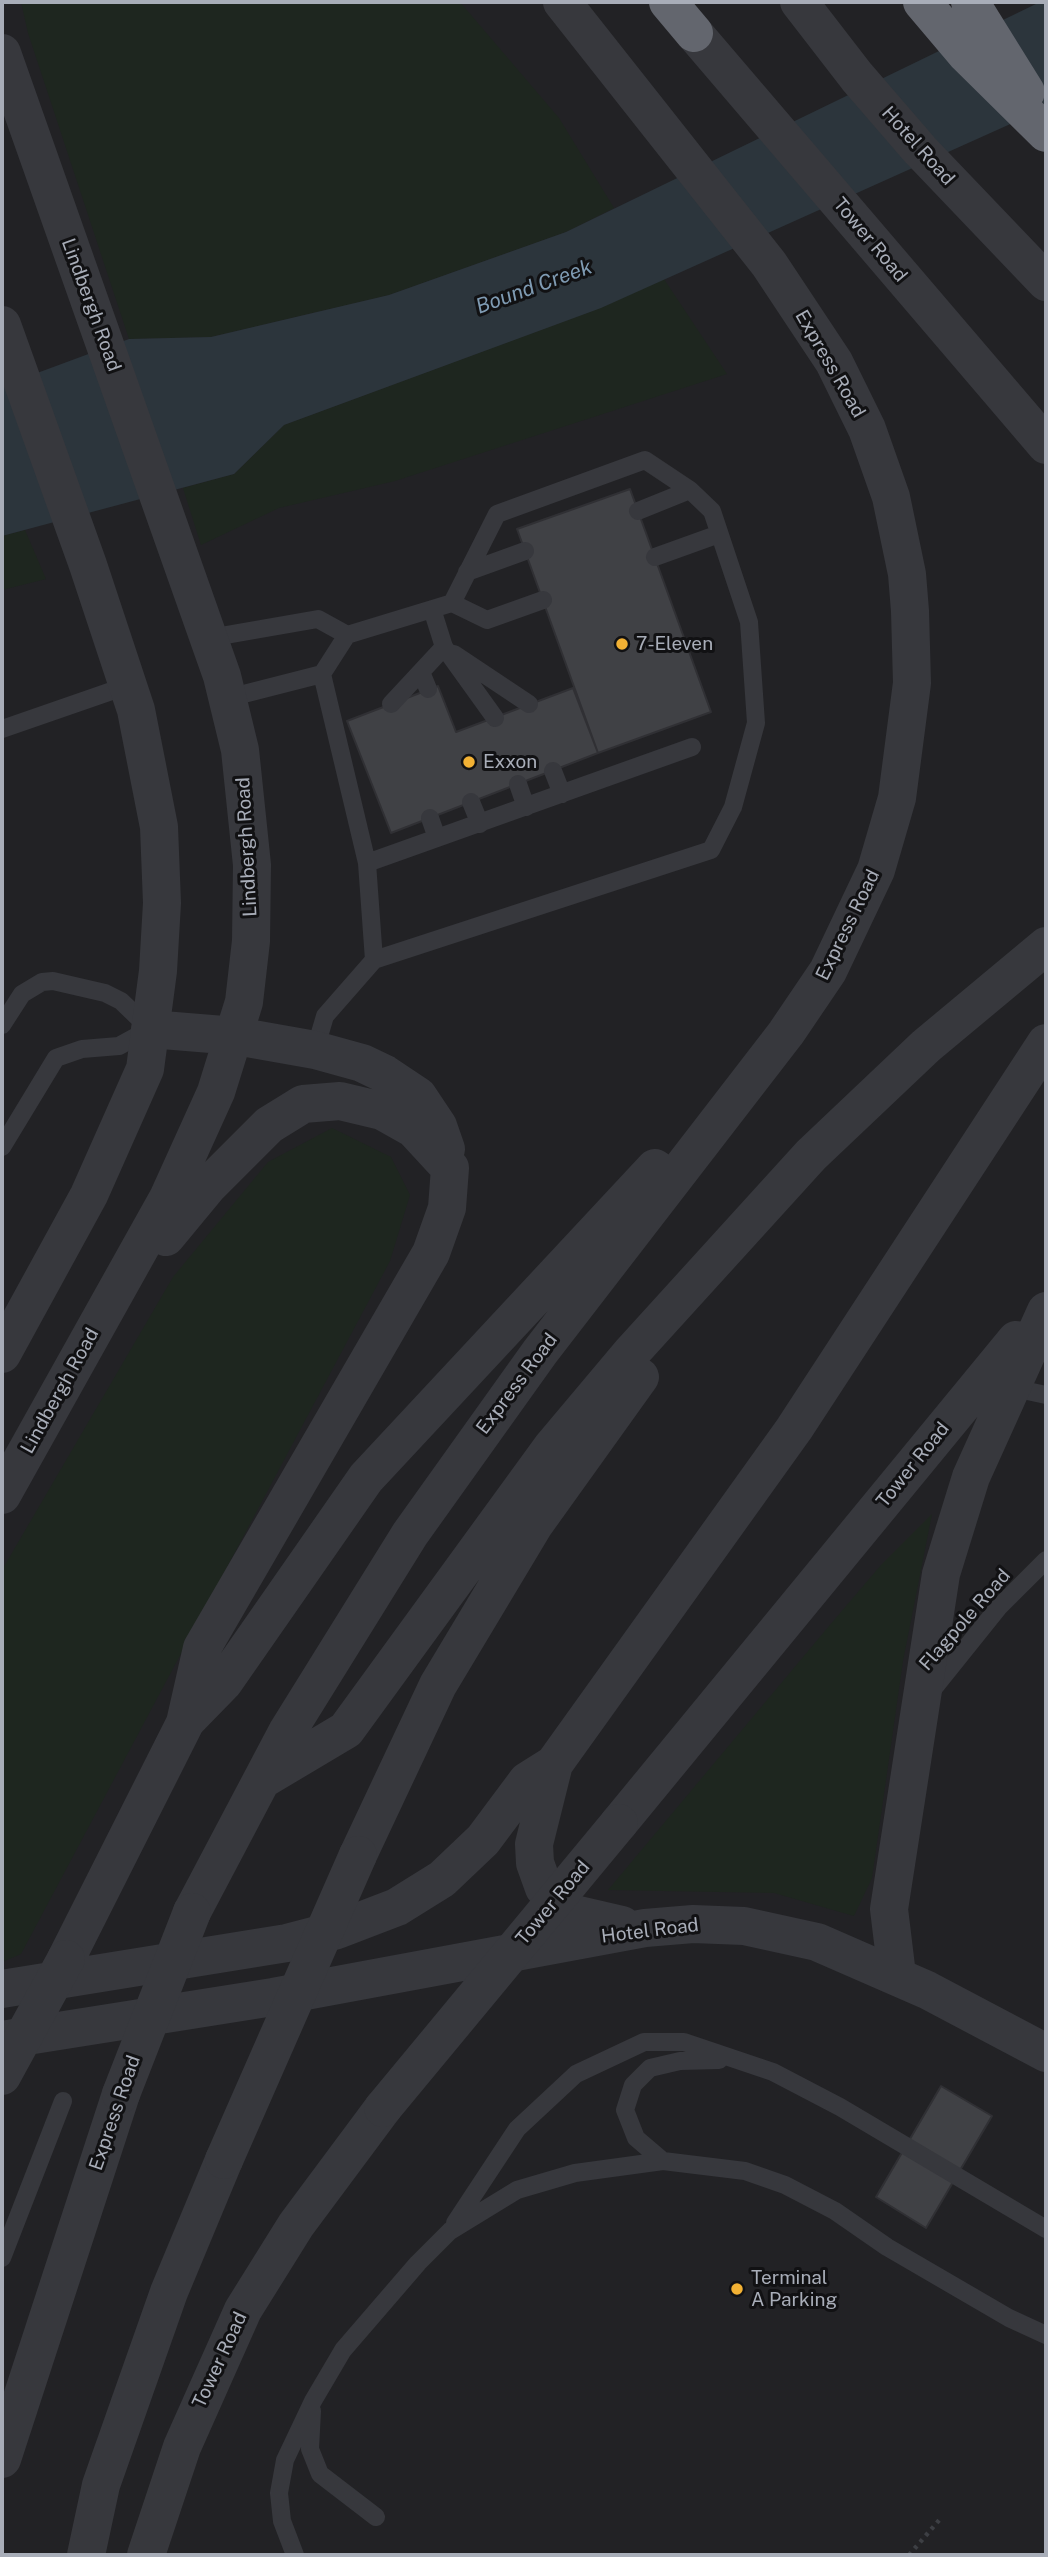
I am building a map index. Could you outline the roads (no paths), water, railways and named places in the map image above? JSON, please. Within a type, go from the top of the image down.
[{"type":"highway","points":[[668,2],[694,33]]},
{"type":"highway","points":[[674,2],[694,33]]},
{"type":"highway","points":[[922,2],[966,54],[1046,133]]},
{"type":"highway","points":[[971,2],[1006,61],[1046,118]]},
{"type":"street","name":"Express Road","points":[[2,2459],[121,2094],[192,1912],[261,1780],[369,1596],[454,1471],[541,1352],[786,1033],[828,971],[876,870],[897,798],[912,682],[907,574],[891,498],[862,417],[814,328],[724,203],[562,2]]},
{"type":"street","name":"Hotel Road","points":[[799,2],[857,77],[1046,282]]},
{"type":"street","name":"Tower Road","points":[[694,33],[1046,445]]},
{"type":"street","name":"Lindbergh Road","points":[[2,54],[176,543],[228,698],[246,787],[252,865],[248,976],[236,1036],[186,1162],[2,1495]]},
{"type":"street","points":[[2,325],[129,685],[146,749],[159,827],[161,864],[160,937],[145,1069],[104,1164],[2,1354]]},
{"type":"street","points":[[261,1780],[346,1730],[552,1447],[755,1215],[866,1100],[1046,946]]},
{"type":"street","points":[[2,2076],[66,1959],[185,1723],[202,1648],[431,1253],[447,1209],[450,1168],[438,1126],[418,1096],[374,1068],[315,1050],[236,1036],[150,1030]]},
{"type":"street","points":[[185,1723],[224,1682],[338,1514],[390,1450],[576,1250],[786,1033]]},
{"type":"street","points":[[645,1928],[569,1913],[544,1888],[535,1863],[534,1844],[554,1764],[794,1429],[1046,1042]]},
{"type":"street","points":[[94,1330],[209,1185],[270,1125],[303,1104],[340,1101],[382,1111],[414,1129],[450,1168]]},
{"type":"street","points":[[86,2555],[101,2485],[174,2280],[358,1855],[438,1685],[534,1525],[755,1215]]},
{"type":"street","name":"Tower Road","points":[[146,2555],[182,2446],[243,2310],[296,2225],[383,2108],[1046,1303]]},
{"type":"street","points":[[897,1975],[889,1909],[936,1604],[950,1539],[971,1477],[1046,1311]]},
{"type":"street","points":[[2,1989],[287,1943],[337,1930],[397,1907],[442,1879],[483,1840],[527,1781],[554,1764]]},
{"type":"street","name":"Hotel Road","points":[[2,2040],[232,2003],[645,1928],[693,1924],[744,1926],[817,1941],[897,1975],[1046,2053]]},
{"type":"lane","points":[[315,1050],[325,1016],[374,960],[711,849],[733,807],[756,723],[749,622],[712,511],[690,490],[645,460],[497,514],[452,603]]},
{"type":"lane","points":[[638,511],[690,490]]},
{"type":"lane","points":[[655,557],[719,534]]},
{"type":"lane","points":[[467,572],[525,551]]},
{"type":"lane","points":[[228,698],[322,674],[347,635],[452,603],[487,621],[543,600]]},
{"type":"lane","points":[[432,609],[444,647],[495,718]]},
{"type":"lane","points":[[209,638],[318,619],[347,635]]},
{"type":"lane","points":[[391,704],[444,647]]},
{"type":"lane","points":[[444,647],[529,704]]},
{"type":"lane","points":[[421,672],[428,689]]},
{"type":"lane","points":[[322,674],[367,863],[374,960]]},
{"type":"lane","points":[[2,729],[129,685]]},
{"type":"lane","points":[[367,863],[692,747]]},
{"type":"lane","points":[[553,771],[562,794]]},
{"type":"lane","points":[[518,784],[526,807]]},
{"type":"lane","points":[[471,802],[480,824]]},
{"type":"lane","points":[[429,818],[437,838]]},
{"type":"lane","points":[[2,1025],[22,994],[42,982],[52,981],[105,993],[121,1001],[150,1030],[119,1046],[82,1049],[56,1058],[2,1147]]},
{"type":"lane","points":[[965,1401],[982,1391],[1010,1387],[1046,1395]]},
{"type":"lane","name":"Flagpole Road","points":[[919,1711],[968,1643],[1046,1560]]},
{"type":"lane","points":[[295,2555],[282,2521],[279,2493],[285,2460],[313,2401],[343,2350],[418,2263],[450,2231],[517,2129],[576,2074],[644,2042],[684,2042],[730,2060],[773,2072],[840,2107],[1046,2229]]},
{"type":"lane","points":[[663,2161],[636,2138],[625,2110],[633,2085],[650,2068],[681,2061],[730,2060]]},
{"type":"lane","points":[[2,2258],[63,2101]]},
{"type":"lane","points":[[450,2231],[517,2190],[575,2173],[663,2161],[745,2171],[785,2185],[835,2211],[887,2247],[1009,2318],[1046,2335]]},
{"type":"lane","points":[[313,2401],[310,2449],[320,2474],[376,2518]]},
{"type":"water","name":"Bound Creek","points":[[1040,2],[1046,2],[1046,108],[601,308],[284,425],[234,474],[2,536],[2,386],[129,339],[211,337],[389,295],[566,232]]},
{"type":"place","name":"7-Eleven","points":[[622,644]]},
{"type":"place","name":"Exxon","points":[[469,762]]},
{"type":"place","name":"Terminal A Parking","points":[[737,2289]]}]
